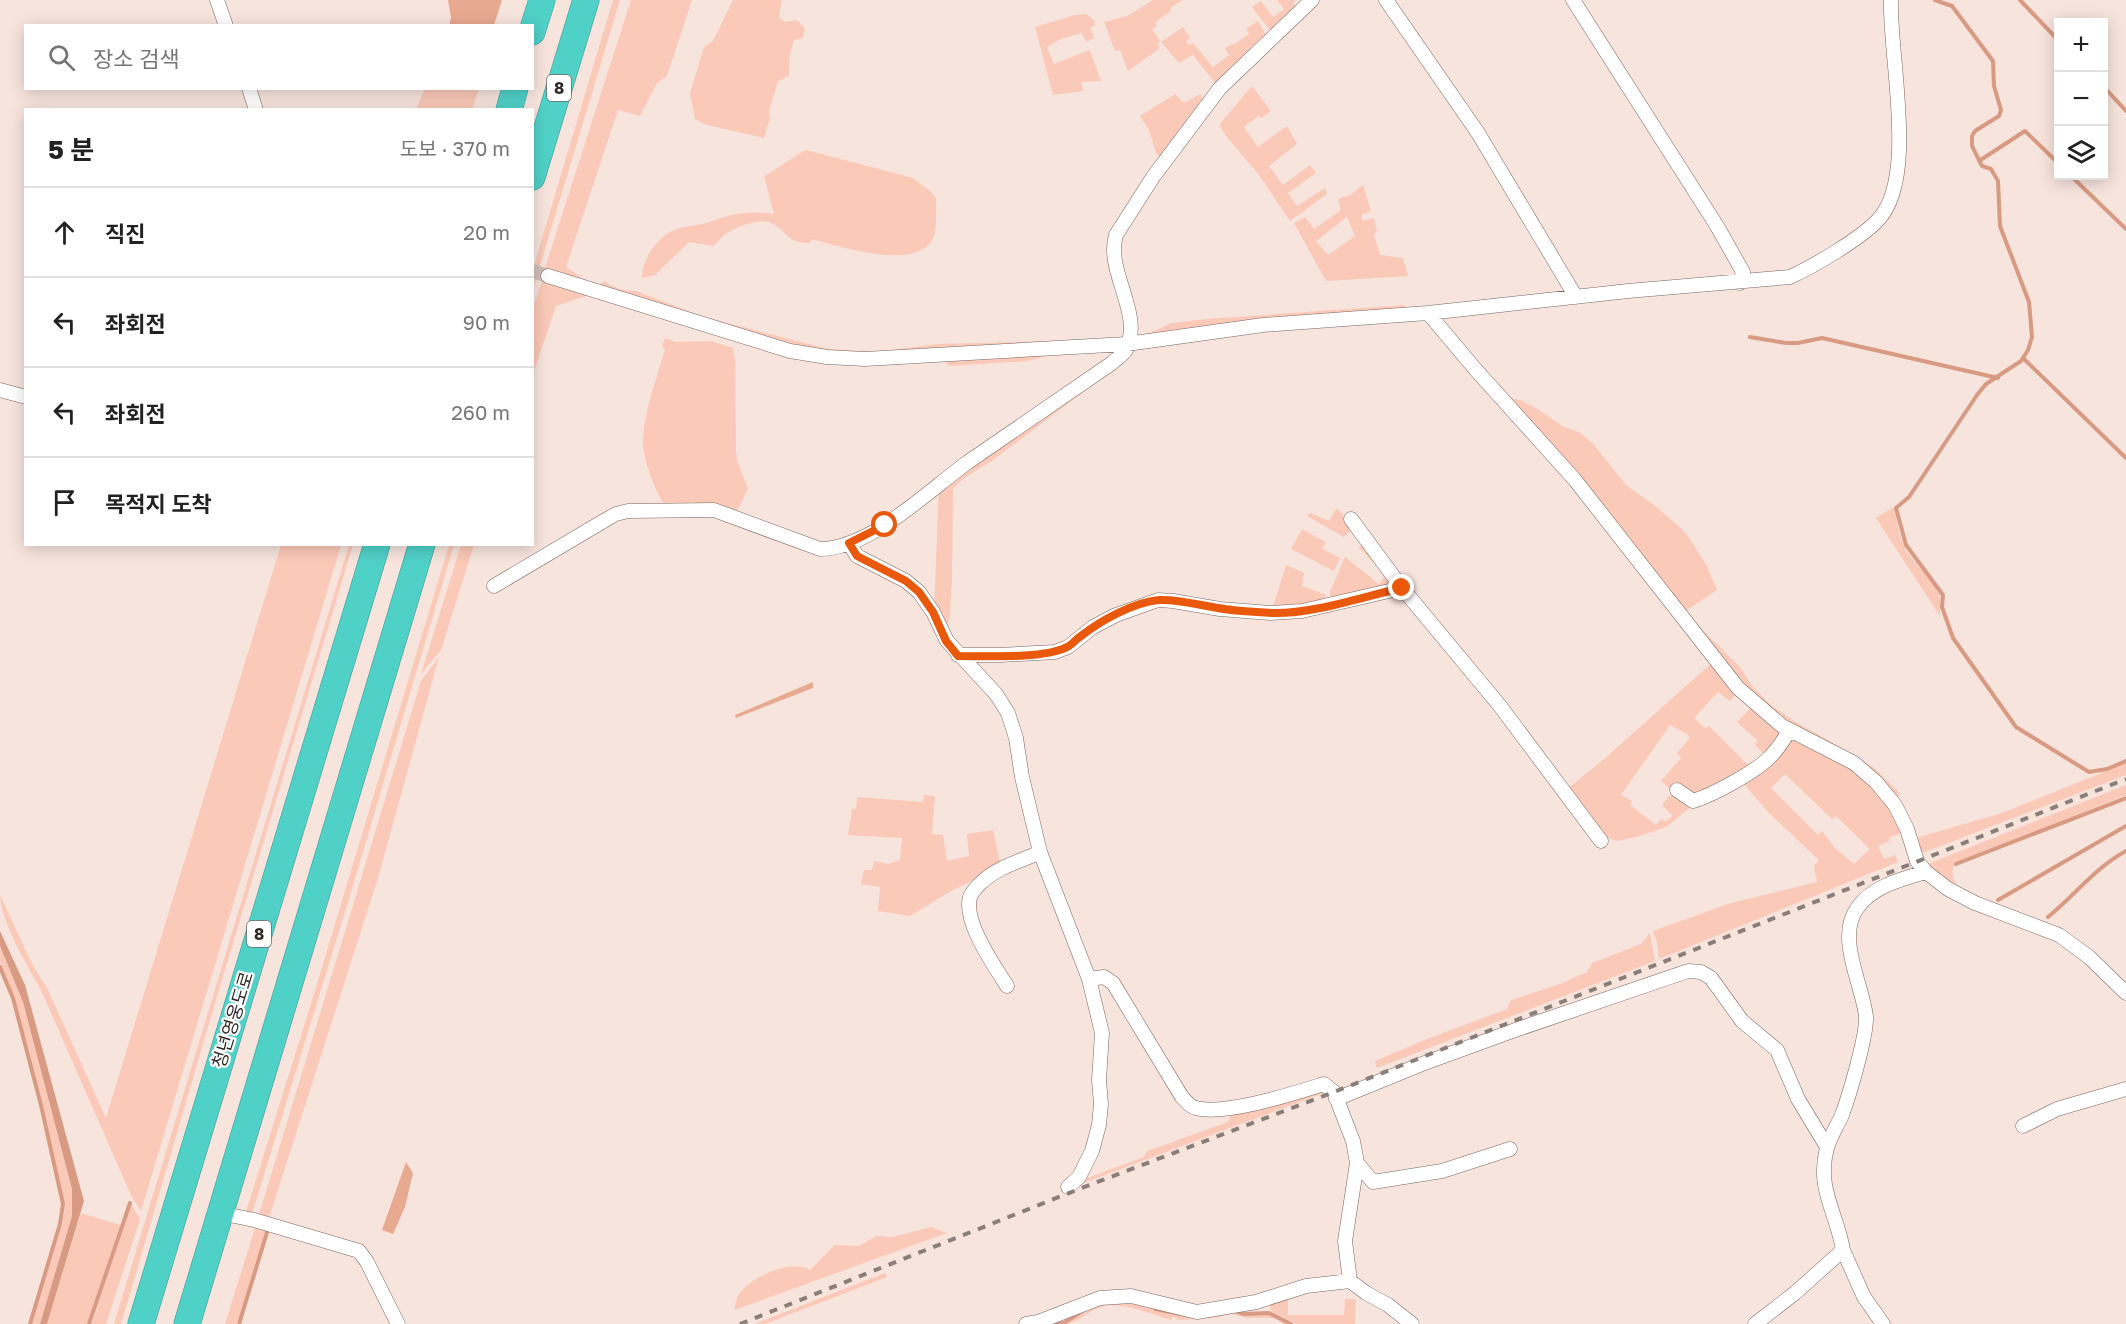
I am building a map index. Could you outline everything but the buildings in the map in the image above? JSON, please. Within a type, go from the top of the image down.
[{"type":"highway","points":[[534,26],[542,0]]},
{"type":"highway","name":"8","points":[[534,170],[586,0]]},
{"type":"highway","points":[[510,108],[514,90]]},
{"type":"highway","name":"청년영웅도로","points":[[141,1324],[376,546]]},
{"type":"highway","points":[[187,1324],[421,546]]},
{"type":"street","points":[[217,0],[225,24]]},
{"type":"street","points":[[494,586],[616,514],[628,512],[714,510],[820,549],[838,547],[885,525],[966,464],[1112,363],[1125,351],[1130,320],[1114,256],[1113,243],[1116,235],[1152,177],[1220,88],[1312,0]]},
{"type":"street","points":[[1386,0],[1478,133],[1576,297]]},
{"type":"street","points":[[1573,0],[1717,226],[1743,272],[1740,283]]},
{"type":"street","points":[[548,276],[790,351],[827,357],[865,359],[1127,344],[1263,325],[1428,313],[1790,277],[1868,229],[1879,220],[1887,208],[1897,179],[1899,160],[1898,110],[1891,20],[1892,0]]},
{"type":"street","points":[[250,90],[255,108]]},
{"type":"street","points":[[1428,313],[1575,480],[1738,688],[1782,726],[1854,763],[1876,782],[1895,805],[1907,829],[1917,861],[1926,872],[1948,889],[1975,903],[2059,935],[2089,957],[2126,993]]},
{"type":"street","points":[[0,390],[24,396]]},
{"type":"street","points":[[1351,519],[1402,588],[1500,706],[1601,841]]},
{"type":"street","points":[[849,543],[857,556],[906,581],[919,592],[933,612],[946,641],[996,694],[1008,713],[1016,738],[1022,777],[1040,852],[1089,979],[1102,1034],[1099,1125],[1092,1151],[1079,1177],[1068,1187]]},
{"type":"street","points":[[958,656],[1055,652],[1068,647],[1086,632],[1116,615],[1158,600],[1270,613],[1302,611],[1402,588]]},
{"type":"street","points":[[1677,790],[1693,801],[1705,798],[1770,758],[1790,730]]},
{"type":"street","points":[[1006,986],[984,948],[970,916],[970,896],[981,882],[995,872],[1040,852]]},
{"type":"street","points":[[1883,1324],[1864,1297],[1843,1250],[1840,1233],[1824,1191],[1827,1147],[1850,1089],[1866,1021],[1863,996],[1848,941],[1851,922],[1857,907],[1875,892],[1894,881],[1926,872]]},
{"type":"street","points":[[1336,1099],[1422,1064],[1529,1025],[1688,971],[1701,972],[1711,978],[1723,992],[1730,1006],[1742,1021],[1777,1050],[1798,1099],[1827,1147]]},
{"type":"street","points":[[1089,979],[1104,977],[1113,983],[1182,1096],[1193,1108],[1211,1110],[1238,1106],[1282,1097],[1324,1084],[1334,1092],[1353,1141],[1357,1163],[1345,1241],[1350,1281]]},
{"type":"street","points":[[2023,1126],[2057,1109],[2126,1089]]},
{"type":"street","points":[[1357,1163],[1374,1182],[1442,1171],[1510,1149]]},
{"type":"street","points":[[220,1213],[254,1220],[358,1251],[367,1262],[398,1324]]},
{"type":"street","points":[[1755,1324],[1795,1293],[1843,1250]]},
{"type":"street","points":[[1026,1324],[1038,1322],[1100,1298],[1131,1296],[1197,1312],[1256,1302],[1306,1286],[1350,1281],[1366,1293],[1389,1305],[1412,1324]]},
{"type":"shaded area","points":[[448,0],[502,0],[494,24],[450,24],[451,18]]},
{"type":"shaded area","points":[[613,0],[620,0],[534,286],[534,266]]},
{"type":"shaded area","points":[[631,0],[692,0],[667,76],[657,83],[640,116],[618,110],[566,267],[596,287],[604,281],[619,289],[636,291],[704,317],[828,349],[875,352],[937,344],[1060,341],[1060,346],[867,357],[791,348],[544,271]]},
{"type":"shaded area","points":[[733,0],[782,0],[779,17],[785,22],[797,20],[805,29],[803,38],[794,40],[790,54],[789,76],[778,81],[764,138],[707,125],[695,119],[690,93],[704,47],[713,41]]},
{"type":"shaded area","points":[[1153,0],[1183,0],[1155,22],[1157,26],[1152,29],[1160,41],[1157,44],[1160,48],[1128,71],[1120,50],[1115,51],[1104,22],[1127,16]]},
{"type":"shaded area","points":[[1277,0],[1296,0],[1293,3],[1298,9],[1272,33],[1252,7],[1261,1],[1273,17],[1284,9]]},
{"type":"shaded area","points":[[1086,14],[1094,20],[1095,25],[1090,28],[1094,38],[1086,42],[1082,33],[1061,39],[1047,47],[1054,64],[1090,50],[1101,81],[1081,82],[1083,91],[1053,95],[1035,27]]},
{"type":"shaded area","points":[[1258,21],[1267,37],[1217,85],[1193,55],[1179,63],[1161,42],[1183,27],[1190,38],[1186,41],[1189,45],[1193,43],[1213,67],[1229,55],[1225,48],[1249,34],[1246,29]]},
{"type":"shaded area","points":[[1252,86],[1271,111],[1262,118],[1258,116],[1244,127],[1258,147],[1287,126],[1297,144],[1269,166],[1283,185],[1310,165],[1316,173],[1288,193],[1297,206],[1325,188],[1327,194],[1290,221],[1260,176],[1219,125]]},
{"type":"shaded area","points":[[424,90],[479,90],[472,108],[416,108]]},
{"type":"shaded area","points":[[1175,94],[1184,103],[1200,94],[1205,102],[1160,158],[1156,153],[1149,130],[1140,116]]},
{"type":"shaded area","points":[[806,150],[913,178],[936,198],[936,225],[932,240],[923,249],[910,254],[875,254],[812,239],[810,243],[803,243],[789,237],[773,224],[762,221],[741,226],[729,232],[714,246],[689,242],[655,275],[642,278],[644,264],[651,250],[661,238],[674,230],[739,214],[755,212],[774,214],[764,176]]},
{"type":"shaded area","points":[[1363,185],[1371,211],[1361,215],[1363,221],[1374,218],[1377,231],[1374,235],[1380,255],[1403,258],[1408,276],[1326,281],[1294,223],[1305,217],[1314,229],[1341,210],[1338,199],[1350,195]],"holes":[[[1347,217],[1355,236],[1328,255],[1316,241]]]},
{"type":"shaded area","points":[[543,278],[595,293],[556,306],[534,371],[534,305]]},
{"type":"shaded area","points":[[1405,305],[1406,311],[1136,339],[1172,323]]},
{"type":"shaded area","points":[[665,338],[675,342],[711,341],[733,348],[736,451],[748,489],[736,513],[691,502],[666,507],[654,485],[647,465],[643,441],[648,406],[665,349],[662,347]]},
{"type":"shaded area","points":[[1071,350],[1027,361],[950,366],[940,359]]},
{"type":"shaded area","points":[[1121,358],[1123,363],[953,489],[952,581],[947,628],[934,609],[939,487]]},
{"type":"shaded area","points":[[1505,397],[1520,400],[1564,427],[1581,433],[1594,445],[1626,485],[1658,508],[1686,533],[1706,564],[1717,590],[1684,612],[1740,667],[1752,686],[1771,705],[1794,721],[1861,759],[1900,793],[1899,796],[1897,797],[1862,767],[1746,691]]},
{"type":"shaded area","points":[[1894,507],[1900,536],[1906,551],[1940,593],[1940,616],[1876,518]]},
{"type":"shaded area","points":[[1337,508],[1353,528],[1344,537],[1307,516],[1310,513],[1329,521]]},
{"type":"shaded area","points":[[1302,529],[1326,542],[1322,549],[1340,558],[1334,571],[1291,549]]},
{"type":"shaded area","points":[[1365,542],[1399,587],[1330,602],[1330,592],[1345,557],[1379,584],[1386,575],[1359,548]]},
{"type":"shaded area","points":[[281,546],[341,546],[141,1211],[131,1195],[41,990],[10,930],[0,895],[31,962],[48,990],[106,1118]]},
{"type":"shaded area","points":[[349,546],[353,546],[121,1324],[114,1324]]},
{"type":"shaded area","points":[[449,546],[454,546],[349,899],[251,1217],[245,1215]]},
{"type":"shaded area","points":[[461,546],[474,546],[441,650],[421,674]]},
{"type":"shaded area","points":[[1286,565],[1304,573],[1302,586],[1326,595],[1324,602],[1273,607]]},
{"type":"shaded area","points":[[439,657],[378,878],[268,1221],[258,1218],[421,681]]},
{"type":"shaded area","points":[[1714,661],[1738,693],[1730,701],[1718,692],[1694,718],[1705,728],[1709,726],[1750,767],[1692,806],[1666,827],[1617,841],[1606,837],[1567,789]],"holes":[[[1670,725],[1690,738],[1677,753],[1681,758],[1661,781],[1673,792],[1662,805],[1673,816],[1666,821],[1661,819],[1656,825],[1630,805],[1632,801],[1621,795]]]},
{"type":"shaded area","points":[[813,682],[813,688],[736,718],[735,715]]},
{"type":"shaded area","points":[[1753,706],[1786,732],[1765,755],[1755,745],[1757,740],[1737,722]]},
{"type":"shaded area","points":[[1792,736],[1852,766],[1892,809],[1901,833],[1878,846],[1884,859],[1895,855],[1898,862],[1659,959],[1653,931],[1731,903],[1817,882],[1814,866],[1819,860],[1769,813],[1743,783]],"holes":[[[1785,774],[1832,819],[1836,816],[1870,849],[1854,864],[1835,848],[1822,831],[1818,835],[1771,788]]]},
{"type":"shaded area","points":[[2126,763],[2126,775],[1922,853],[1916,838],[2002,813]]},
{"type":"shaded area","points":[[2126,785],[2126,795],[1955,863],[1953,876],[1956,884],[1954,887],[1928,864]]},
{"type":"shaded area","points":[[924,795],[935,796],[932,834],[943,835],[947,861],[969,856],[967,834],[993,830],[1001,867],[951,891],[910,916],[878,911],[880,887],[861,884],[864,870],[872,870],[874,861],[888,864],[900,860],[902,838],[848,835],[852,809],[856,809],[857,797],[923,802]]},
{"type":"shaded area","points":[[0,931],[25,985],[84,1201],[47,1324],[40,1324],[72,1216],[72,1189],[23,1002],[0,946]]},
{"type":"shaded area","points":[[1650,933],[1655,961],[1377,1068],[1375,1061],[1507,1009],[1511,1000],[1560,984],[1587,972],[1592,963],[1641,944]]},
{"type":"shaded area","points":[[0,946],[23,1002],[72,1189],[72,1216],[40,1324],[32,1324],[63,1222],[65,1206],[43,1104],[15,998],[0,962]]},
{"type":"shaded area","points":[[1323,1088],[1326,1092],[1073,1187],[1079,1181],[1144,1157],[1147,1151],[1228,1122],[1233,1111]]},
{"type":"shaded area","points":[[406,1162],[413,1173],[405,1207],[393,1234],[382,1230]]},
{"type":"shaded area","points":[[131,1204],[140,1219],[106,1324],[92,1324]]},
{"type":"shaded area","points":[[81,1213],[120,1225],[88,1324],[47,1324]]},
{"type":"shaded area","points":[[256,1225],[266,1229],[237,1324],[225,1324]]},
{"type":"shaded area","points":[[931,1227],[947,1233],[734,1310],[737,1298],[743,1289],[760,1277],[792,1266],[810,1270],[835,1245],[859,1246],[876,1236],[892,1237]]},
{"type":"shaded area","points":[[885,1273],[887,1277],[765,1324],[754,1324]]},
{"type":"shaded area","points":[[1288,1295],[1288,1315],[1344,1315],[1345,1299],[1356,1299],[1355,1324],[1296,1324],[1271,1311],[1269,1301]]},
{"type":"shaded area","points":[[1129,1303],[1183,1316],[1232,1311],[1243,1315],[1269,1313],[1290,1324],[1284,1324],[1274,1318],[1247,1318],[1232,1314],[1213,1318],[1177,1320],[1172,1317],[1172,1320],[1126,1307],[1108,1305],[1095,1309],[1078,1320],[1062,1324],[1101,1304]]},
{"type":"waterway","points":[[1935,0],[1952,6],[1993,61],[1994,86],[2001,110],[1999,116],[1975,131],[1972,136],[1972,146],[1982,166],[1991,169],[1998,181],[2000,226],[2029,302],[2032,337],[2021,361],[1986,384],[1977,395],[1909,497],[1896,508],[1906,545],[1943,595],[1942,607],[1953,638],[2016,727],[2089,772],[2107,769],[2126,761]]},
{"type":"waterway","points":[[2020,0],[2054,36]]},
{"type":"waterway","points":[[2108,91],[2126,111]]},
{"type":"waterway","points":[[1979,161],[2025,131],[2054,159]]},
{"type":"waterway","points":[[2075,180],[2126,229]]},
{"type":"waterway","points":[[1750,337],[1786,343],[1822,338],[1998,378]]},
{"type":"waterway","points":[[2023,358],[2126,458]]},
{"type":"waterway","points":[[1956,864],[2126,798]]},
{"type":"waterway","points":[[1998,900],[2126,826]]},
{"type":"waterway","points":[[2048,917],[2095,873],[2126,851]]},
{"type":"waterway","points":[[0,967],[13,998],[41,1105],[63,1204],[60,1224],[30,1324]]},
{"type":"waterway","points":[[89,1324],[130,1203]]},
{"type":"waterway","points":[[239,1324],[268,1229]]},
{"type":"waterway","points":[[1156,1309],[1186,1315]]},
{"type":"waterway","points":[[1233,1310],[1243,1314],[1269,1313],[1291,1324]]},
{"type":"waterway","points":[[1055,1324],[1064,1323],[1082,1311]]},
{"type":"tunnel","points":[[534,272],[548,276]]},
{"type":"railway","points":[[740,1324],[2126,779]]},
{"type":"route","points":[[885,525],[849,543],[857,556],[906,581],[919,592],[933,612],[946,641],[958,656],[1055,652],[1068,647],[1093,627],[1116,615],[1158,600],[1270,613],[1302,611],[1402,588]]}]
